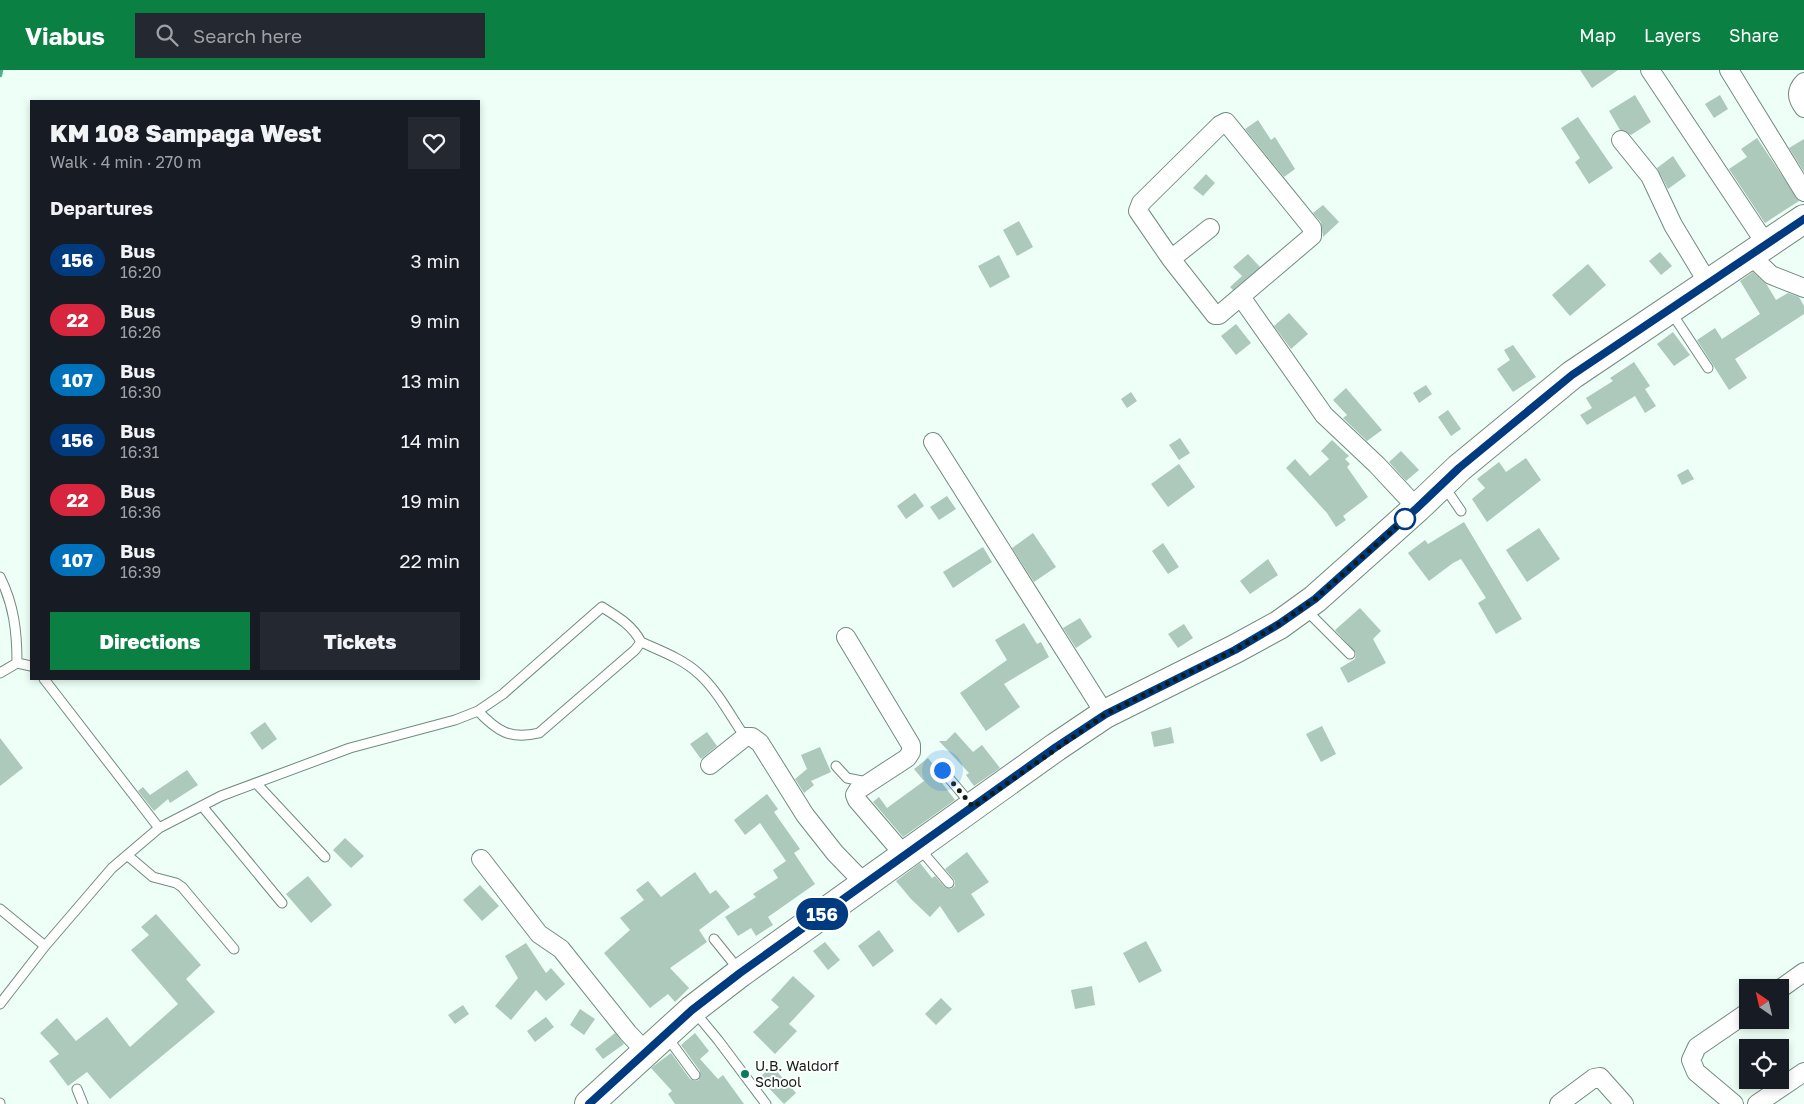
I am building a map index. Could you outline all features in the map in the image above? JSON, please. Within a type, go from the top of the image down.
[{"type":"main road","points":[[589,1104],[655,1042],[692,1010],[740,973],[1106,714],[1235,650],[1279,624],[1303,607],[1519,417],[1572,375],[1804,219]]},
{"type":"street","points":[[1650,70],[1758,250],[1771,275],[1781,280],[1797,283],[1804,288]]},
{"type":"street","points":[[1729,70],[1804,192]]},
{"type":"street","points":[[1804,82],[1798,88],[1798,94],[1804,108]]},
{"type":"street","points":[[1226,122],[1312,228],[1312,236],[1240,297],[1219,315],[1215,315],[1171,260],[1138,211],[1140,203],[1220,124],[1226,122]]},
{"type":"street","points":[[1621,140],[1650,176],[1677,233],[1708,283]]},
{"type":"street","points":[[1171,260],[1210,228]]},
{"type":"street","points":[[1240,297],[1324,415],[1377,465],[1417,508]]},
{"type":"street","points":[[933,442],[1106,714]]},
{"type":"street","points":[[846,636],[911,745],[911,752],[907,758],[858,790],[855,796],[856,800],[911,852]]},
{"type":"street","points":[[710,765],[745,737],[752,738],[760,743],[805,815],[835,853],[865,884]]},
{"type":"street","points":[[481,859],[539,934],[561,949],[628,1033],[655,1042]]},
{"type":"street","points":[[1789,983],[1804,972]]},
{"type":"street","points":[[1734,1104],[1696,1072],[1691,1060],[1697,1047],[1739,1018]]},
{"type":"street","points":[[1757,1104],[1804,1072]]},
{"type":"street","points":[[1559,1104],[1594,1078],[1600,1076],[1624,1104]]},
{"type":"lane","points":[[1668,309],[1708,368]]},
{"type":"lane","points":[[1443,483],[1461,511]]},
{"type":"lane","points":[[0,577],[8,594],[17,633],[17,663]]},
{"type":"lane","points":[[1303,607],[1350,654]]},
{"type":"lane","points":[[0,1004],[45,946],[112,868],[159,828],[202,806],[256,783],[350,748],[455,720],[478,711],[503,694],[602,608],[622,619],[637,633],[641,642],[682,662],[700,674],[745,737]]},
{"type":"lane","points":[[478,711],[491,724],[506,734],[526,736],[538,733],[635,650],[641,642]]},
{"type":"lane","points":[[0,673],[17,663],[30,666]]},
{"type":"lane","points":[[45,680],[159,828]]},
{"type":"lane","points":[[836,766],[847,778],[862,781],[866,786]]},
{"type":"lane","points":[[942,770],[973,807]]},
{"type":"lane","points":[[256,783],[325,857]]},
{"type":"lane","points":[[202,806],[282,902]]},
{"type":"lane","points":[[911,852],[949,882]]},
{"type":"lane","points":[[127,855],[153,877],[182,887],[234,949]]},
{"type":"lane","points":[[0,909],[45,946]]},
{"type":"lane","points":[[714,939],[740,973]]},
{"type":"lane","points":[[692,1010],[718,1040],[766,1104]]},
{"type":"lane","points":[[655,1042],[695,1075]]},
{"type":"lane","points":[[77,1089],[83,1104]]},
{"type":"building","points":[[1580,70],[1618,70],[1592,88]]},
{"type":"building","points":[[1635,95],[1651,122],[1631,135],[1620,130],[1609,111]]},
{"type":"building","points":[[1720,95],[1728,109],[1714,118],[1705,104]]},
{"type":"building","points":[[1578,117],[1613,168],[1589,184],[1575,162],[1580,158],[1561,128]]},
{"type":"building","points":[[1258,120],[1271,140],[1275,137],[1295,169],[1284,177],[1245,129]]},
{"type":"building","points":[[1757,138],[1799,201],[1765,223],[1729,169],[1747,157],[1741,149]]},
{"type":"building","points":[[1804,139],[1804,172],[1789,148]]},
{"type":"building","points":[[1673,156],[1686,176],[1668,189],[1657,168]]},
{"type":"building","points":[[1206,174],[1215,183],[1203,196],[1193,188]]},
{"type":"building","points":[[1323,205],[1339,222],[1323,237],[1321,222],[1313,213]]},
{"type":"building","points":[[1019,221],[1033,247],[1017,256],[1003,230]]},
{"type":"building","points":[[1660,252],[1672,266],[1661,275],[1649,261]]},
{"type":"building","points":[[1248,254],[1260,267],[1233,290],[1230,287],[1242,276],[1233,267]]},
{"type":"building","points":[[999,255],[1010,277],[990,288],[978,266]]},
{"type":"building","points":[[1588,264],[1606,285],[1570,316],[1552,295]]},
{"type":"building","points":[[1753,272],[1767,285],[1776,300],[1788,293],[1799,297],[1804,306],[1804,314],[1735,359],[1747,378],[1729,390],[1697,340],[1715,328],[1722,339],[1760,314],[1740,281]]},
{"type":"building","points":[[1289,313],[1308,334],[1291,349],[1274,326]]},
{"type":"building","points":[[1236,324],[1251,343],[1236,355],[1221,336]]},
{"type":"building","points":[[1673,332],[1690,355],[1674,366],[1657,344]]},
{"type":"building","points":[[1513,345],[1536,377],[1513,392],[1497,369],[1510,360],[1504,350]]},
{"type":"building","points":[[1634,362],[1650,386],[1645,389],[1656,406],[1645,413],[1635,396],[1587,425],[1580,415],[1592,408],[1586,398],[1613,381],[1610,378]]},
{"type":"building","points":[[1426,385],[1432,394],[1419,403],[1413,393]]},
{"type":"building","points":[[1346,388],[1382,430],[1367,441],[1343,418],[1347,415],[1333,400]]},
{"type":"building","points":[[1131,392],[1137,401],[1127,408],[1121,399]]},
{"type":"building","points":[[1448,410],[1461,429],[1451,436],[1438,417]]},
{"type":"building","points":[[1180,438],[1190,453],[1179,460],[1169,445]]},
{"type":"building","points":[[1332,440],[1349,456],[1345,459],[1350,464],[1347,467],[1368,497],[1343,516],[1346,520],[1336,527],[1327,513],[1286,468],[1295,459],[1310,476],[1329,459],[1321,451]]},
{"type":"building","points":[[1401,451],[1419,470],[1406,481],[1389,462]]},
{"type":"building","points":[[1526,458],[1541,480],[1487,522],[1472,499],[1485,488],[1477,479],[1499,462],[1506,472]]},
{"type":"building","points":[[1179,464],[1195,487],[1168,507],[1151,484]]},
{"type":"building","points":[[1688,469],[1694,479],[1682,485],[1677,475]]},
{"type":"building","points":[[915,493],[924,506],[906,519],[897,506]]},
{"type":"building","points":[[947,496],[956,509],[939,520],[930,507]]},
{"type":"building","points":[[1464,522],[1522,619],[1496,634],[1478,603],[1486,598],[1461,559],[1429,581],[1408,553],[1425,540],[1428,544]]},
{"type":"building","points":[[1539,528],[1560,559],[1527,582],[1506,550]]},
{"type":"building","points":[[1033,533],[1056,567],[1034,582],[1012,548]]},
{"type":"building","points":[[1163,543],[1179,567],[1168,574],[1152,551]]},
{"type":"building","points":[[983,547],[992,562],[953,588],[943,572]]},
{"type":"building","points":[[1268,559],[1278,575],[1250,594],[1240,581]]},
{"type":"building","points":[[1360,608],[1381,631],[1373,639],[1386,663],[1348,683],[1340,668],[1355,659],[1356,653],[1335,630]]},
{"type":"building","points":[[1080,618],[1092,637],[1076,648],[1063,628]]},
{"type":"building","points":[[1024,623],[1037,644],[1041,642],[1049,657],[1004,684],[1020,707],[986,731],[960,693],[1007,660],[995,640]]},
{"type":"building","points":[[1184,624],[1193,638],[1178,648],[1168,634]]},
{"type":"building","points":[[265,722],[277,739],[262,750],[250,733]]},
{"type":"building","points":[[1322,726],[1336,754],[1321,762],[1306,734]]},
{"type":"building","points":[[1171,727],[1174,743],[1154,747],[1151,732]]},
{"type":"building","points":[[707,732],[717,746],[701,759],[690,744]]},
{"type":"building","points":[[955,732],[973,752],[982,745],[1000,768],[974,786],[966,775],[969,773],[939,741],[946,741]]},
{"type":"building","points":[[0,738],[23,768],[0,786]]},
{"type":"building","points":[[820,747],[831,772],[811,781],[814,785],[804,793],[795,779],[807,769],[801,755]]},
{"type":"building","points":[[928,758],[936,768],[936,775],[955,800],[903,837],[873,802],[879,797],[887,808],[924,781],[914,769]]},
{"type":"building","points":[[187,770],[198,785],[170,803],[168,799],[154,811],[138,791],[143,787],[150,795]]},
{"type":"building","points":[[767,794],[778,809],[774,812],[800,849],[794,853],[815,884],[768,917],[773,925],[756,936],[751,928],[738,936],[725,917],[756,897],[753,894],[778,878],[773,870],[786,861],[760,823],[745,835],[734,820]]},
{"type":"building","points":[[345,838],[364,856],[351,868],[333,850]]},
{"type":"building","points":[[967,852],[989,882],[971,894],[985,915],[958,933],[940,906],[930,917],[896,881],[920,863],[932,878],[935,876],[945,887],[951,889],[955,886],[955,881],[945,869]]},
{"type":"building","points":[[695,872],[710,894],[716,890],[730,907],[699,930],[707,942],[670,968],[689,988],[675,1002],[668,994],[650,1008],[604,953],[630,930],[620,918],[644,900],[636,890],[648,881],[661,897]]},
{"type":"building","points":[[308,876],[332,905],[311,923],[286,894]]},
{"type":"building","points":[[480,885],[499,906],[482,921],[463,900]]},
{"type":"building","points":[[156,914],[201,965],[186,979],[215,1012],[110,1099],[87,1072],[68,1086],[49,1061],[59,1054],[40,1033],[57,1018],[76,1041],[107,1017],[130,1047],[178,1004],[131,950],[149,935],[141,927]]},
{"type":"building","points":[[879,930],[894,951],[873,967],[858,946]]},
{"type":"building","points":[[1146,941],[1162,971],[1139,983],[1123,953]]},
{"type":"building","points":[[825,942],[840,960],[828,970],[813,951]]},
{"type":"building","points":[[526,943],[546,973],[551,968],[565,984],[546,1001],[536,990],[511,1020],[495,1006],[518,978],[505,956]]},
{"type":"building","points":[[793,976],[815,996],[789,1024],[797,1031],[775,1054],[753,1032],[779,1007],[771,1000]]},
{"type":"building","points":[[1092,986],[1095,1005],[1075,1009],[1071,990]]},
{"type":"building","points":[[941,998],[952,1009],[936,1025],[925,1014]]},
{"type":"building","points":[[463,1005],[469,1014],[455,1024],[448,1015]]},
{"type":"building","points":[[580,1009],[595,1019],[584,1035],[570,1025]]},
{"type":"building","points":[[546,1017],[554,1027],[535,1042],[527,1031]]},
{"type":"building","points":[[615,1033],[624,1044],[603,1059],[595,1049]]},
{"type":"building","points":[[695,1033],[709,1051],[700,1059],[718,1079],[723,1075],[744,1104],[675,1104],[668,1094],[672,1091],[651,1068],[671,1053],[690,1079],[699,1080],[700,1071],[681,1045]]},
{"type":"building","points":[[772,1066],[796,1093],[784,1104],[759,1078]]},
{"type":"waterway","points":[[0,75],[1,70]]},
{"type":"bus line","name":"156","points":[[589,1104],[692,1010],[740,973],[1056,747],[1106,714],[1235,650],[1279,624],[1315,599],[1459,468],[1572,375],[1804,219]]},
{"type":"place","name":"U.B. Waldorf School","points":[[745,1074]]},
{"type":"route","points":[[942,770],[973,807],[1056,747],[1106,714],[1235,650],[1279,624],[1315,599],[1405,519]]}]
